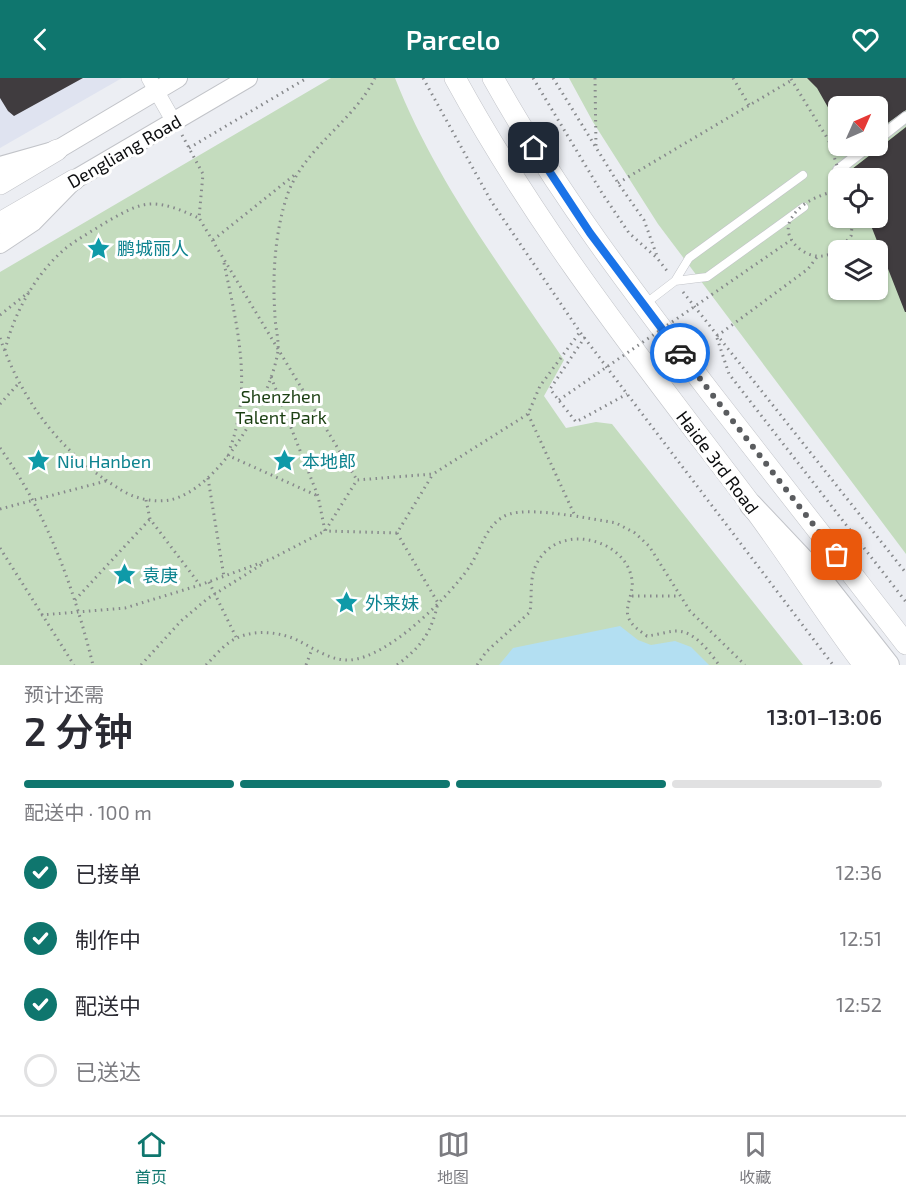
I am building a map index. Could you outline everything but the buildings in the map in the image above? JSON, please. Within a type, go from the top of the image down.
[{"type":"main road","name":"Haide 3rd Road","points":[[455,78],[509,173],[546,230],[752,505],[812,595],[864,665]]},
{"type":"main road","name":"Haide 3rd Road","points":[[493,78],[546,169],[643,305],[906,644]]},
{"type":"main road","name":"Dengliang Road","points":[[0,184],[57,150]]},
{"type":"main road","name":"Dengliang Road","points":[[0,223],[74,180]]},
{"type":"main road","points":[[752,505],[836,598],[888,665]]},
{"type":"main road","points":[[799,556],[823,537]]},
{"type":"street","name":"Dengliang Road","points":[[57,150],[152,84],[178,78]]},
{"type":"street","name":"Dengliang Road","points":[[74,180],[248,78]]},
{"type":"street","points":[[152,84],[174,122]]},
{"type":"street","points":[[888,131],[906,117]]},
{"type":"street","points":[[0,166],[57,150]]},
{"type":"street","points":[[846,168],[859,156]]},
{"type":"street","points":[[0,244],[33,222],[74,180]]},
{"type":"lane","points":[[643,305],[675,281],[689,258],[803,175]]},
{"type":"lane","points":[[675,281],[707,277],[804,207]]},
{"type":"path","points":[[189,148],[307,78]]},
{"type":"path","points":[[212,240],[298,171],[364,95],[375,78]]},
{"type":"path","points":[[423,78],[491,201],[580,332],[833,665]]},
{"type":"path","points":[[533,78],[550,109],[629,233],[657,258],[906,573]]},
{"type":"path","points":[[553,78],[618,183],[644,220],[657,258]]},
{"type":"path","points":[[596,78],[596,148]]},
{"type":"path","points":[[733,78],[749,105]]},
{"type":"path","points":[[618,183],[791,79],[829,141],[838,168]]},
{"type":"path","points":[[174,122],[203,174],[199,218],[357,480]]},
{"type":"path","points":[[0,338],[18,383],[53,434],[71,454],[106,481],[124,492],[146,500],[170,500],[191,490],[207,478],[227,456],[252,418],[272,376],[278,349],[274,314],[277,244],[288,195],[298,171]]},
{"type":"path","points":[[828,193],[817,196],[802,206],[791,219],[788,229],[791,240],[798,248],[817,256],[828,256]]},
{"type":"path","points":[[4,351],[14,322],[32,289],[64,249],[129,209],[153,204],[171,206],[199,218]]},
{"type":"path","points":[[560,400],[791,240]]},
{"type":"path","points":[[717,336],[808,269],[817,256]]},
{"type":"path","points":[[223,260],[238,328],[243,387],[239,419],[227,456]]},
{"type":"path","points":[[0,315],[32,289]]},
{"type":"path","points":[[396,533],[433,474],[528,414],[540,386],[580,332]]},
{"type":"path","points":[[717,336],[729,374],[906,602]]},
{"type":"path","points":[[585,338],[550,389],[576,422],[627,394]]},
{"type":"path","points":[[272,376],[318,496],[326,531]]},
{"type":"path","points":[[0,404],[18,383]]},
{"type":"path","points":[[528,414],[575,516]]},
{"type":"path","points":[[0,448],[19,475],[51,535],[80,612],[93,665]]},
{"type":"path","points":[[227,456],[318,496]]},
{"type":"path","points":[[357,480],[433,474]]},
{"type":"path","points":[[207,478],[224,577]]},
{"type":"path","points":[[326,531],[357,480]]},
{"type":"path","points":[[0,509],[106,481]]},
{"type":"path","points":[[146,500],[150,519],[200,585]]},
{"type":"path","points":[[206,665],[237,638],[266,633],[286,635],[333,659],[351,660],[367,655],[405,634],[438,603],[470,566],[492,529],[504,516],[543,513],[616,523],[635,533],[649,546],[679,596],[711,633],[745,665]]},
{"type":"path","points":[[75,600],[150,519]]},
{"type":"path","points":[[141,665],[181,621],[214,594],[271,559],[326,531],[396,533]]},
{"type":"path","points":[[396,533],[438,603],[433,624],[424,642],[397,665]]},
{"type":"path","points":[[477,665],[486,652],[530,612],[532,571],[539,558],[548,549],[565,540],[584,539],[598,542],[616,552],[624,560],[632,579],[632,596],[627,614],[632,626],[647,636],[676,631],[687,634],[699,641],[719,665]]},
{"type":"path","points":[[0,548],[74,665]]},
{"type":"path","points":[[41,615],[125,608],[224,577],[271,559]]},
{"type":"path","points":[[209,582],[237,638]]},
{"type":"path","points":[[632,596],[679,596]]},
{"type":"path","points":[[306,665],[312,649]]},
{"type":"shaded area","points":[[0,78],[122,78],[0,148]]},
{"type":"green space","name":"Shenzhen Talent Park","points":[[331,78],[395,78],[411,116],[450,188],[494,258],[564,360],[544,396],[566,428],[596,422],[612,424],[803,665],[0,665],[0,272]]},
{"type":"green space","points":[[569,78],[906,78],[906,554],[658,224],[593,122]]},
{"type":"water","points":[[620,626],[638,640],[651,645],[675,641],[691,647],[709,665],[499,665],[513,648]]},
{"type":"way so far","points":[[680,353],[837,555]]},
{"type":"place","name":"鹏城丽人","points":[[99,248]]},
{"type":"place","name":"Niu Hanben","points":[[39,461]]},
{"type":"place","name":"本地郎","points":[[284,461]]},
{"type":"place","name":"袁庚","points":[[124,575]]},
{"type":"place","name":"外来妹","points":[[347,603]]},
{"type":"route","points":[[534,148],[590,233],[680,353]]}]
